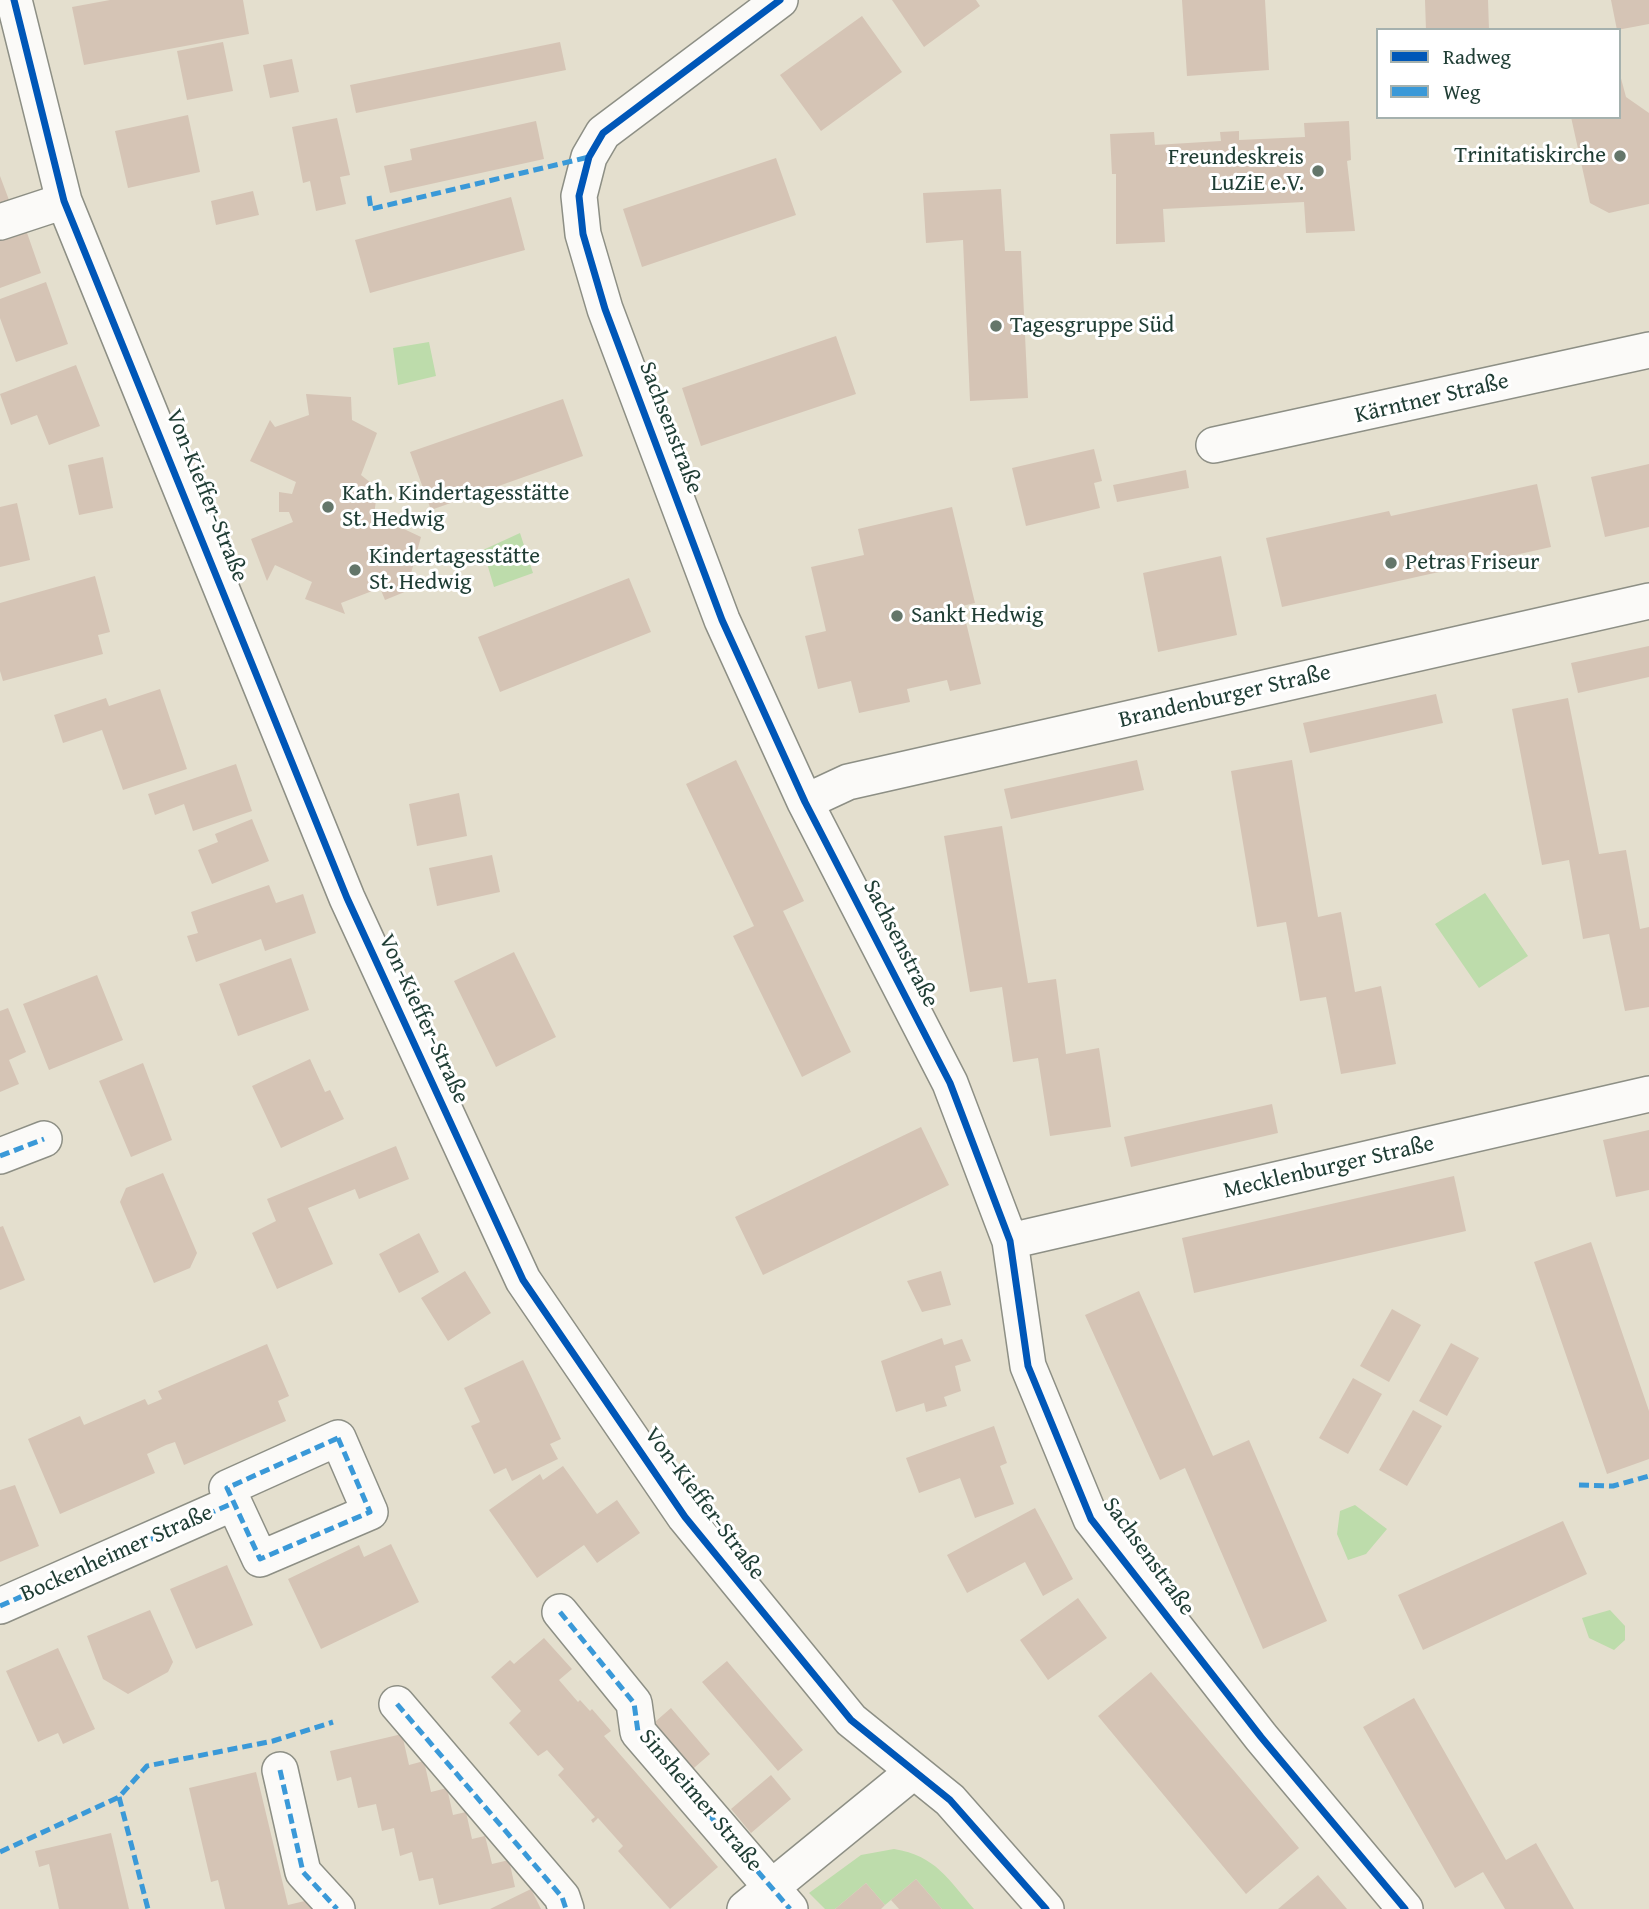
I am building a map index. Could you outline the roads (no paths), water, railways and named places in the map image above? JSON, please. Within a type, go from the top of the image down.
[{"type":"street","name":"Von-Kieffer-Straße","points":[[14,0],[64,201],[347,898],[523,1280],[685,1517],[851,1720],[950,1800],[1046,1909]]},
{"type":"street","name":"Sachsenstraße","points":[[780,0],[603,133],[589,156],[579,197],[583,234],[605,309],[722,620],[805,802],[950,1083],[1010,1241],[1028,1366],[1091,1519],[1261,1737],[1405,1909]]},
{"type":"street","points":[[0,222],[64,201]]},
{"type":"street","name":"Kärntner Straße","points":[[1214,445],[1649,350]]},
{"type":"street","name":"Brandenburger Straße","points":[[805,802],[848,782],[1649,601]]},
{"type":"street","name":"Mecklenburger Straße","points":[[1010,1241],[1649,1094]]},
{"type":"street","points":[[0,1156],[44,1139]]},
{"type":"street","name":"Bockenheimer Straße","points":[[0,1606],[233,1503]]},
{"type":"street","name":"Sinsheimer Straße","points":[[560,1612],[634,1703],[638,1732],[769,1902],[914,1771]]},
{"type":"street","points":[[397,1704],[562,1897],[566,1909]]},
{"type":"street","points":[[281,1770],[303,1872],[337,1909]]},
{"type":"place","name":"Trinitatiskirche","points":[[1620,156]]},
{"type":"place","name":"Freundeskreis LuZiE e.V.","points":[[1318,171]]},
{"type":"place","name":"Tagesgruppe Süd","points":[[996,326]]},
{"type":"place","name":"Kath. Kindertagesstätte St. Hedwig","points":[[328,507]]},
{"type":"place","name":"Petras Friseur","points":[[1391,563]]},
{"type":"place","name":"Kindertagesstätte St. Hedwig","points":[[355,570]]},
{"type":"place","name":"Sankt Hedwig","points":[[897,616]]}]
